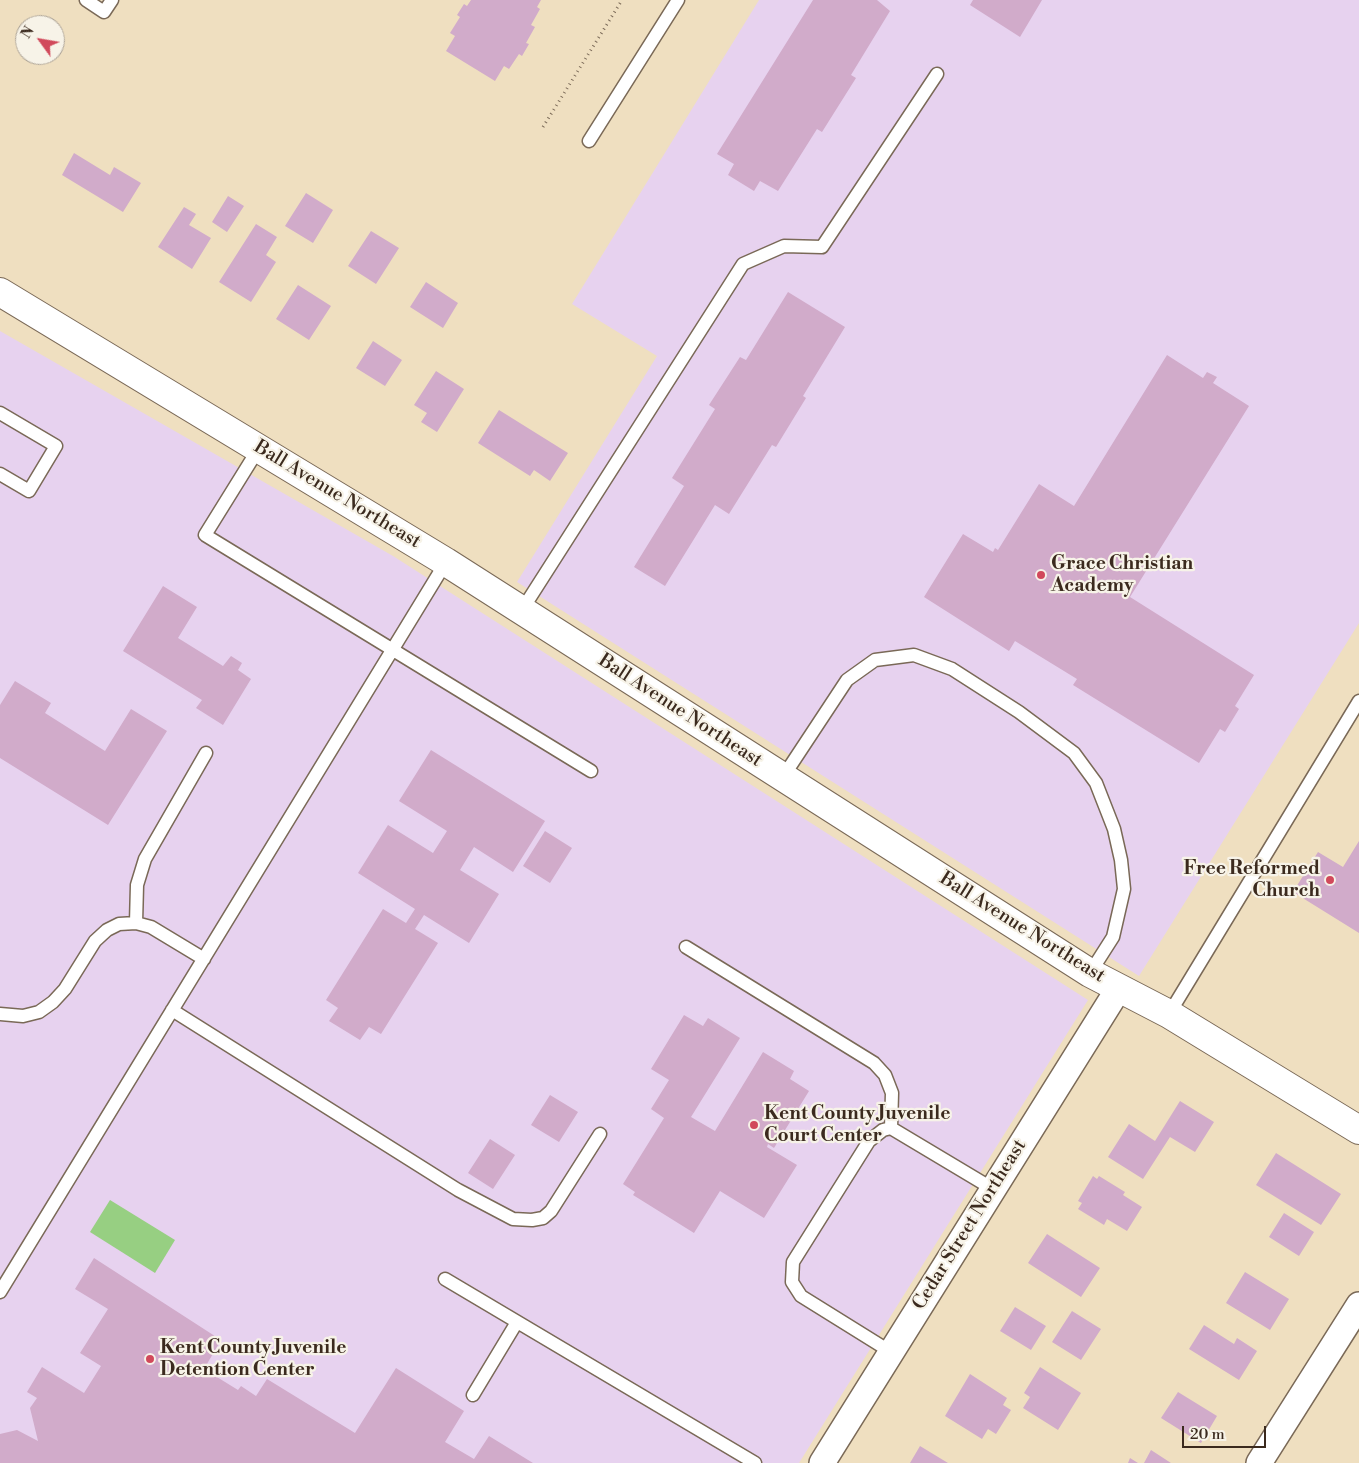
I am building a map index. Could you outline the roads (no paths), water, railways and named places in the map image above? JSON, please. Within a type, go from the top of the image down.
[{"type":"street","name":"Ball Avenue Northeast","points":[[0,292],[446,562],[1090,973],[1169,1014],[1359,1130]]},
{"type":"street","name":"Cedar Street Northeast","points":[[822,1463],[1119,988]]},
{"type":"street","points":[[1259,1463],[1359,1305]]},
{"type":"lane","points":[[86,0],[104,12],[112,0]]},
{"type":"lane","points":[[590,141],[678,0]]},
{"type":"lane","points":[[522,610],[743,264],[784,246],[822,247],[937,74]]},
{"type":"lane","points":[[0,413],[56,446],[29,492],[0,474]]},
{"type":"lane","points":[[259,448],[205,534],[591,771]]},
{"type":"lane","points":[[0,1292],[446,562]]},
{"type":"lane","points":[[784,777],[848,680],[875,660],[914,656],[952,669],[1002,701],[1074,753],[1096,784],[1114,829],[1122,860],[1124,889],[1113,937],[1090,973]]},
{"type":"lane","points":[[1169,1014],[1358,704]]},
{"type":"lane","points":[[136,923],[137,885],[145,859],[206,754]]},
{"type":"lane","points":[[0,1014],[23,1016],[39,1012],[53,1002],[65,989],[95,941],[107,930],[120,924],[136,923],[151,927],[204,959]]},
{"type":"lane","points":[[686,947],[874,1063],[886,1075],[892,1093],[891,1128]]},
{"type":"lane","points":[[172,1010],[458,1190],[513,1218],[532,1220],[543,1218],[550,1211],[600,1134]]},
{"type":"lane","points":[[891,1352],[801,1296],[792,1282],[793,1262],[869,1140],[883,1130],[891,1128],[992,1189]]},
{"type":"lane","points":[[444,1279],[755,1463]]},
{"type":"lane","points":[[473,1395],[517,1322]]},
{"type":"place","name":"Grace Christian Academy","points":[[1041,575]]},
{"type":"place","name":"Free Reformed Church","points":[[1330,880]]},
{"type":"place","name":"Kent County Juvenile Court Center","points":[[754,1125]]},
{"type":"place","name":"Kent County Juvenile Detention Center","points":[[150,1359]]}]
